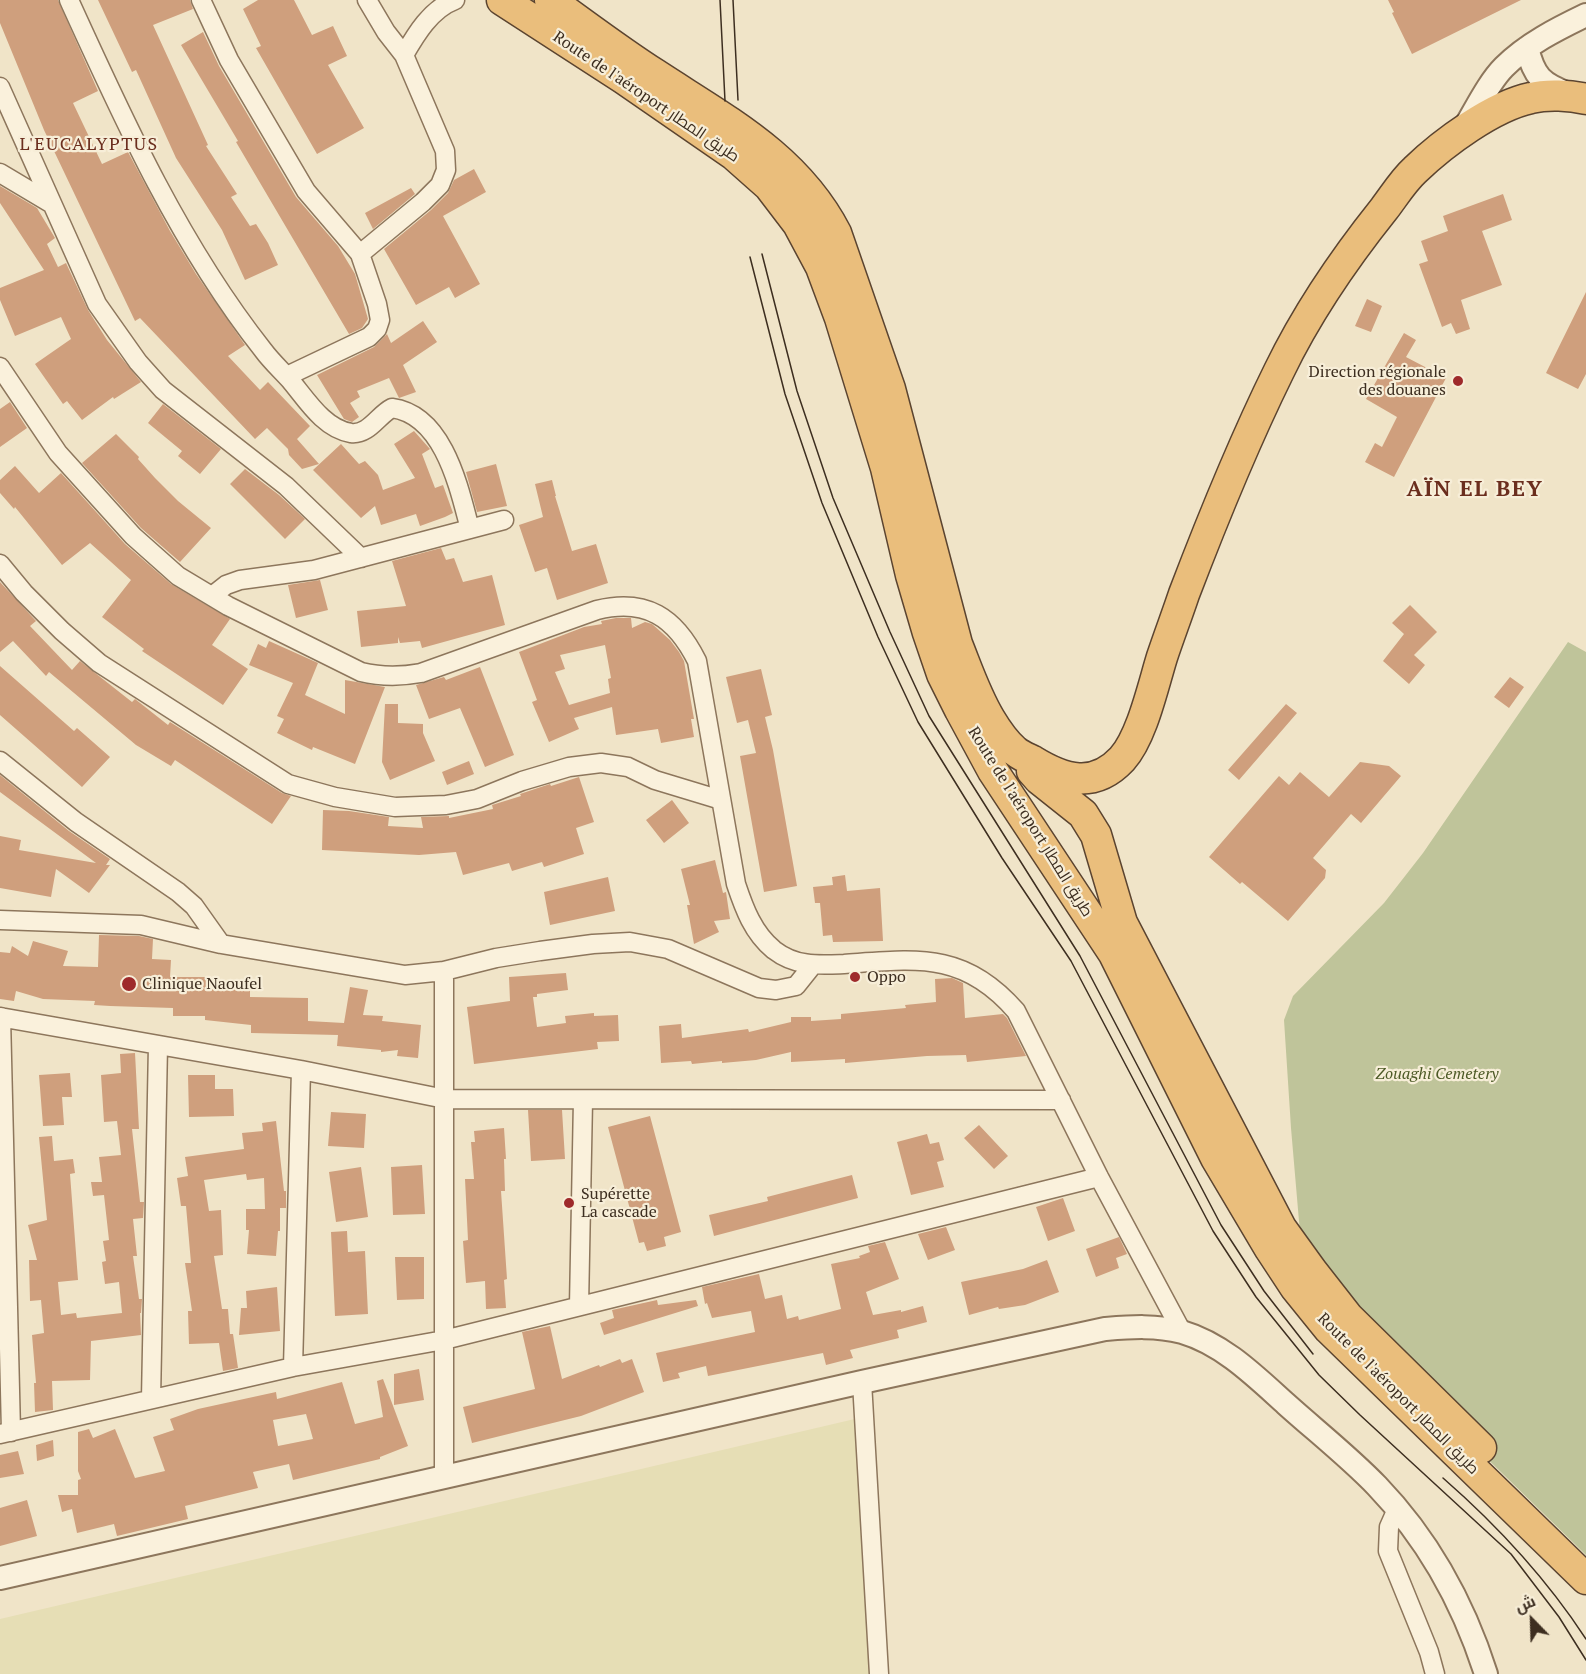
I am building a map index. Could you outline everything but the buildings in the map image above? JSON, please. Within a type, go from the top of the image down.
[{"type":"highway","name":"Route de l'aéroport طريق المطار","points":[[502,0],[725,148],[769,186],[798,224],[821,267],[858,374],[886,468],[911,575],[942,674],[993,771],[1114,954],[1216,1158],[1270,1250],[1295,1287],[1329,1329],[1586,1579]]},
{"type":"highway","name":"Route de l'aéroport طريق المطار","points":[[550,0],[637,62],[774,154],[806,186],[824,211],[836,233],[890,388],[957,644],[990,719],[1014,751],[1048,771],[1078,778],[1092,779],[1106,772],[1122,759],[1132,745],[1221,496],[1280,369],[1317,302],[1367,230],[1414,171],[1462,132],[1489,115],[1532,98],[1580,98]]},
{"type":"highway","points":[[1014,751],[1039,779],[1083,814],[1096,835],[1122,923],[1281,1228],[1348,1317],[1586,1551]]},
{"type":"highway","points":[[1538,1532],[1586,1595]]},
{"type":"street","points":[[69,0],[135,141],[174,216],[218,286],[256,340],[322,418],[336,429],[352,433],[360,432],[376,423],[392,408],[414,416],[434,435],[452,467],[470,529]]},
{"type":"street","points":[[201,0],[229,60],[306,191],[360,255],[377,304],[380,320],[377,328],[369,337],[287,376]]},
{"type":"street","points":[[360,255],[423,202],[440,185],[446,170],[445,151],[404,55],[386,32],[368,0]]},
{"type":"street","points":[[404,55],[425,23],[446,3],[456,0]]},
{"type":"street","points":[[1462,132],[1503,68],[1527,48],[1555,30],[1586,15]]},
{"type":"street","points":[[1527,48],[1532,69],[1550,88],[1580,98]]},
{"type":"street","points":[[0,87],[98,304],[138,362],[164,390],[286,486],[362,558]]},
{"type":"street","points":[[0,173],[52,204]]},
{"type":"street","points":[[0,367],[58,453],[133,536],[178,576],[212,596],[361,672],[383,677],[421,673],[597,610],[615,606],[639,606],[665,620],[687,640],[697,661],[736,884],[744,908],[755,929],[777,952],[812,966],[905,960],[948,964],[973,973],[999,992],[1016,1011],[1099,1177],[1182,1332]]},
{"type":"street","points":[[212,596],[226,585],[240,580],[314,570],[504,520]]},
{"type":"street","points":[[0,564],[31,600],[99,663],[288,784],[335,797],[395,807],[446,805],[477,799],[522,781],[569,767],[601,764],[628,767],[665,784],[721,800]]},
{"type":"street","points":[[0,761],[76,822],[178,892],[194,906],[221,944]]},
{"type":"street","points":[[0,920],[141,925],[221,944],[405,975],[444,972],[507,957],[593,944],[630,942],[668,949],[759,988],[776,990],[796,986],[812,966]]},
{"type":"street","points":[[444,972],[444,1478]]},
{"type":"street","points":[[1061,1100],[445,1100],[301,1070],[1,1017],[5,1433],[293,1367],[444,1340],[1099,1177]]},
{"type":"street","points":[[151,1400],[158,1045]]},
{"type":"street","points":[[293,1367],[301,1070]]},
{"type":"street","points":[[579,1306],[583,1100]]},
{"type":"street","points":[[0,1578],[862,1382],[1105,1329],[1145,1326],[1182,1332],[1205,1341],[1239,1363],[1362,1472],[1422,1540],[1443,1575],[1465,1620],[1486,1674]]},
{"type":"street","points":[[862,1382],[879,1674]]},
{"type":"street","points":[[1397,1509],[1389,1527],[1388,1551],[1436,1674]]},
{"type":"shaded area","points":[[859,1418],[873,1674],[0,1674],[0,1619]]},
{"type":"green space","name":"Zouaghi Cemetery","points":[[1568,642],[1586,652],[1586,1555],[1383,1357],[1302,1256],[1284,1020],[1293,996],[1384,903],[1423,853]]},
{"type":"tram line","points":[[720,0],[725,101]]},
{"type":"tram line","points":[[733,0],[738,100]]},
{"type":"tram line","points":[[762,254],[797,391],[833,498],[890,632],[929,716],[1080,956],[1221,1225],[1264,1291],[1313,1354]]},
{"type":"tram line","points":[[750,257],[785,394],[822,503],[878,637],[918,722],[1002,858],[1071,961],[1213,1231],[1256,1297],[1319,1375],[1511,1554],[1559,1617],[1586,1660]]},
{"type":"tram line","points":[[1443,1478],[1483,1515],[1538,1574],[1586,1639]]},
{"type":"place","name":"Direction régionale des douanes","points":[[1458,381]]},
{"type":"place","name":"Oppo","points":[[855,977]]},
{"type":"place","name":"Clinique Naoufel","points":[[129,984]]},
{"type":"place","name":"Supérette La cascade","points":[[569,1203]]},
{"type":"district","name":"L'EUCALYPTUS","points":[[89,145]]},
{"type":"district","name":"AÏN EL BEY","points":[[1475,490]]}]
